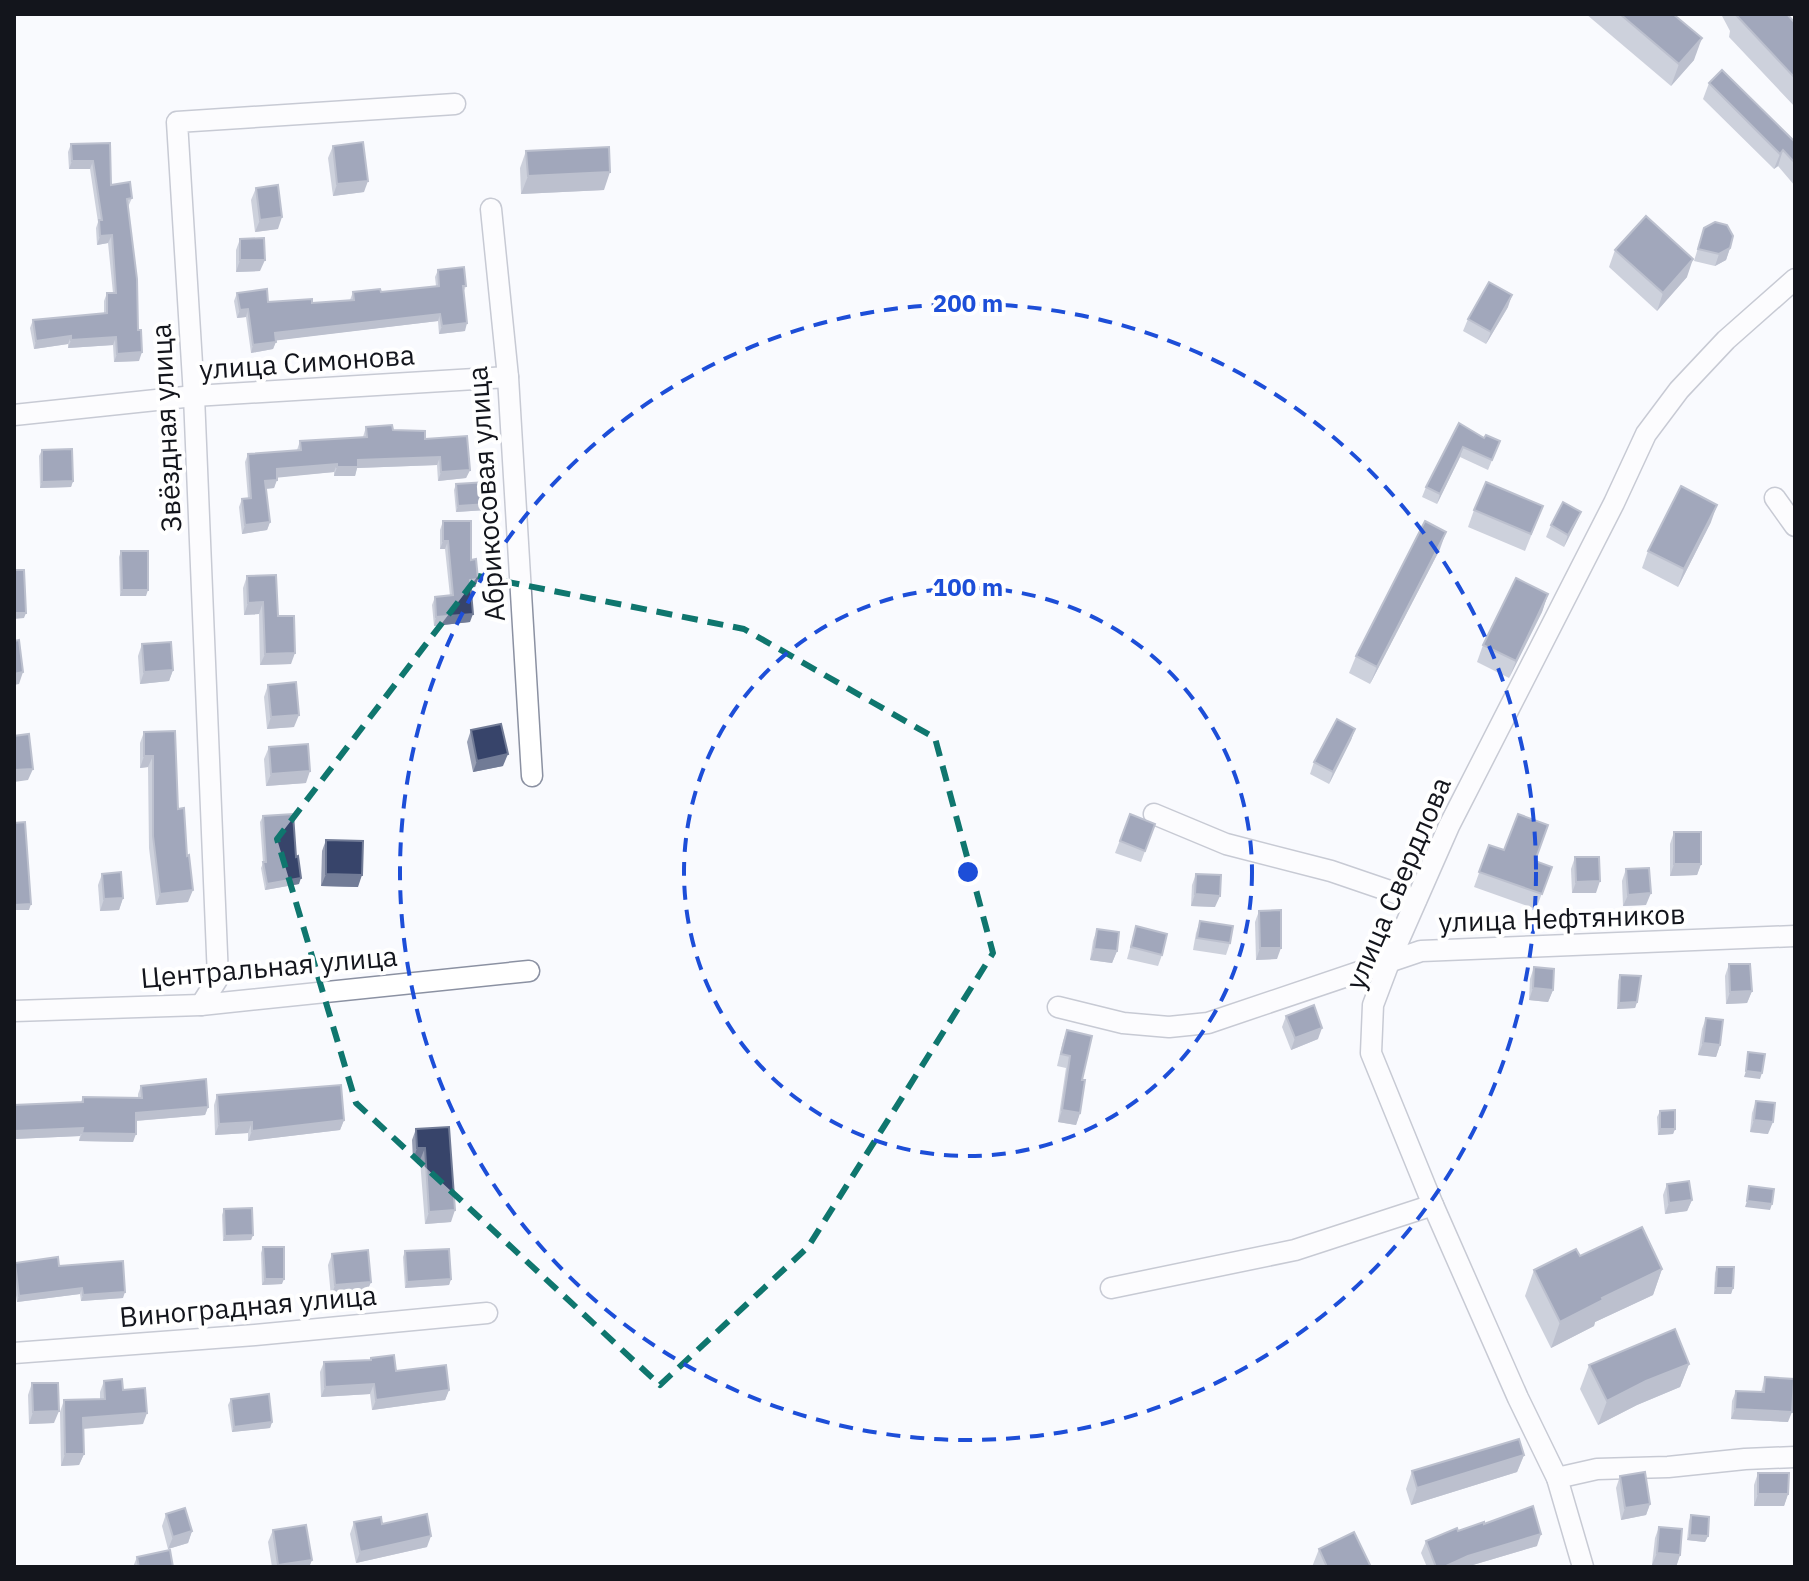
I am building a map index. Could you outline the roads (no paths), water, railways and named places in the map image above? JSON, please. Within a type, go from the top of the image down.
[{"type":"street","name":"Звёздная улица","points":[[201,1005],[218,978],[194,396],[177,122],[455,104]]},
{"type":"street","name":"Абрикосовая улица","points":[[491,209],[508,377],[532,776]]},
{"type":"street","name":"улица Свердлова","points":[[1583,1567],[1557,1478],[1518,1398],[1433,1205],[1371,1053],[1373,1005],[1449,826],[1646,434],[1679,390],[1726,340],[1795,279]]},
{"type":"street","name":"улица Симонова","points":[[14,415],[194,396],[508,377]]},
{"type":"street","points":[[1775,498],[1795,526]]},
{"type":"street","points":[[1154,814],[1226,844],[1331,871],[1416,900]]},
{"type":"street","name":"улица Нефтяников","points":[[1058,1007],[1123,1023],[1169,1027],[1208,1023],[1421,951],[1795,936]]},
{"type":"street","name":"Центральная улица","points":[[14,1011],[201,1005],[529,971]]},
{"type":"street","points":[[1111,1288],[1295,1250],[1433,1205]]},
{"type":"street","name":"Виноградная улица","points":[[14,1353],[487,1313]]},
{"type":"street","points":[[1557,1478],[1597,1469],[1795,1457]]}]
